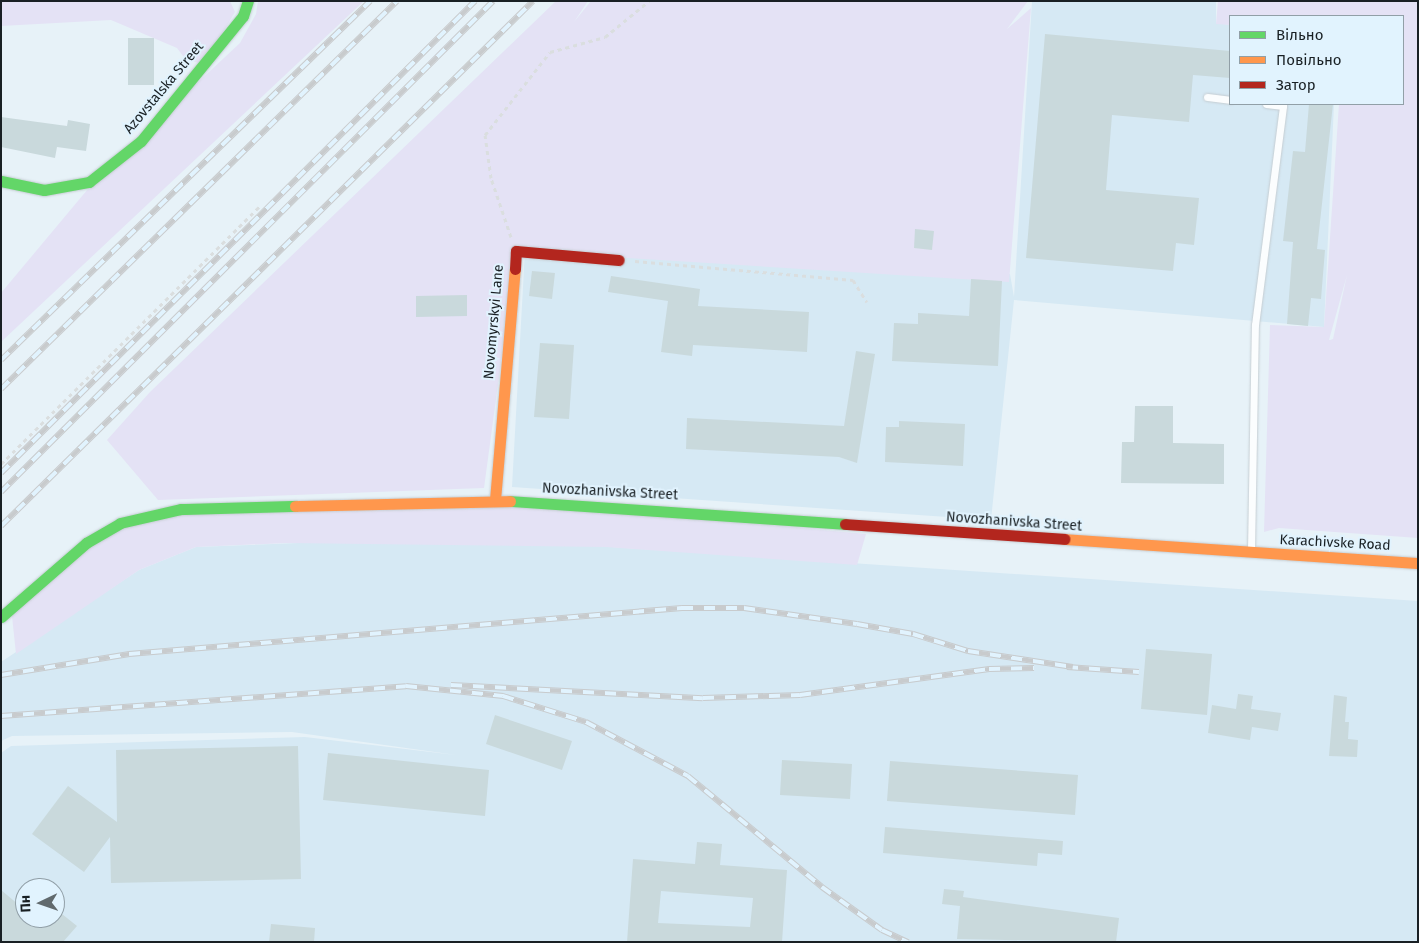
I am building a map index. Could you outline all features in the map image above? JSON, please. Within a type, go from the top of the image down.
[{"type":"street","name":"Azovstalska Street","points":[[1,181],[44,190],[89,182],[141,142],[243,16],[248,1]]},
{"type":"street","name":"Novomyrskyi Lane","points":[[494,500],[516,251],[619,260]]},
{"type":"street","name":"Novozhanivska Street","points":[[1,617],[86,543],[120,523],[181,509],[494,500],[1251,553]]},
{"type":"street","name":"Karachivske Road","points":[[1251,553],[1418,563]]},
{"type":"lane","points":[[1207,97],[1229,100]]},
{"type":"lane","points":[[1251,553],[1256,325],[1283,106],[1274,105]]},
{"type":"path","points":[[516,251],[491,178],[486,135],[550,52],[605,37],[649,1]]},
{"type":"path","points":[[1,464],[261,205]]},
{"type":"path","points":[[619,260],[853,280],[867,302]]},
{"type":"shaded area","points":[[1,1],[230,1],[235,12],[204,64],[186,60],[177,48],[111,20],[1,26]]},
{"type":"shaded area","points":[[258,1],[364,1],[1,342],[1,293],[103,171],[240,43],[256,14]]},
{"type":"shaded area","points":[[556,1],[588,1],[574,22],[591,1],[1028,1],[1007,29],[1031,8],[1009,282],[516,251],[484,488],[158,500],[107,440],[150,392]]},
{"type":"shaded area","points":[[1032,1],[1216,1],[1216,23],[1229,25],[1229,105],[1334,105],[1324,327],[1014,300],[991,520],[512,487],[526,232],[1010,274],[1014,297]]},
{"type":"shaded area","points":[[1218,1],[1418,1],[1418,538],[1279,528],[1264,532],[1270,325],[1324,327],[1339,105],[1404,105],[1404,15],[1229,15],[1229,25],[1216,24]],"holes":[[[1347,275],[1333,339],[1329,340]]]},
{"type":"shaded area","points":[[495,500],[866,534],[857,565],[606,547],[286,543],[196,547],[139,570],[16,654],[12,616],[97,536],[158,514]]},
{"type":"shaded area","points":[[349,541],[597,546],[1418,601],[1418,942],[1,942],[1,753],[11,746],[305,737],[456,755],[292,732],[12,736],[1,741],[1,662],[139,570],[196,547]]},
{"type":"building","points":[[1045,34],[1229,51],[1229,78],[1193,75],[1189,122],[1112,115],[1106,190],[1199,198],[1194,245],[1176,243],[1173,271],[1026,258]]},
{"type":"building","points":[[128,38],[154,38],[154,85],[128,85]]},
{"type":"building","points":[[1309,105],[1333,105],[1317,249],[1325,250],[1321,299],[1311,298],[1308,326],[1287,324],[1293,242],[1283,241],[1293,151],[1305,152]]},
{"type":"building","points":[[1,117],[67,126],[68,120],[90,124],[86,151],[57,147],[55,158],[1,147]]},
{"type":"building","points":[[915,229],[934,231],[932,250],[914,248]]},
{"type":"building","points":[[532,271],[555,273],[552,299],[529,296]]},
{"type":"building","points":[[611,276],[700,289],[698,306],[809,312],[807,352],[693,345],[692,356],[661,352],[668,301],[608,292]]},
{"type":"building","points":[[971,279],[1002,281],[998,366],[892,361],[894,323],[918,324],[918,313],[969,316]]},
{"type":"building","points":[[467,295],[467,316],[416,317],[416,296]]},
{"type":"building","points":[[540,343],[574,345],[569,419],[534,417]]},
{"type":"building","points":[[856,351],[875,354],[857,463],[839,457],[686,449],[687,418],[844,426]]},
{"type":"building","points":[[1135,406],[1173,406],[1173,443],[1224,444],[1224,484],[1121,483],[1122,442],[1134,442]]},
{"type":"building","points":[[899,421],[965,424],[963,466],[885,462],[886,427],[899,427]]},
{"type":"building","points":[[1146,649],[1212,654],[1207,715],[1141,709]]},
{"type":"building","points":[[1238,694],[1253,696],[1251,709],[1281,713],[1278,731],[1252,727],[1250,740],[1208,733],[1212,705],[1236,709]]},
{"type":"building","points":[[1334,695],[1347,697],[1345,722],[1349,722],[1348,739],[1358,740],[1357,757],[1329,756]]},
{"type":"building","points":[[495,715],[572,741],[562,770],[486,744]]},
{"type":"building","points":[[298,746],[301,879],[111,883],[110,837],[84,872],[32,834],[68,786],[117,822],[116,750]]},
{"type":"building","points":[[328,753],[489,770],[485,816],[323,800]]},
{"type":"building","points":[[782,760],[852,764],[850,799],[780,795]]},
{"type":"building","points":[[890,761],[1078,775],[1075,815],[887,801]]},
{"type":"building","points":[[885,827],[1063,841],[1062,855],[1038,853],[1037,866],[883,853]]},
{"type":"building","points":[[697,842],[722,844],[720,865],[787,870],[782,942],[627,942],[633,859],[695,864]],"holes":[[[661,891],[753,898],[750,927],[658,923]]]},
{"type":"building","points":[[944,889],[964,891],[963,897],[1119,918],[1116,942],[957,939],[960,906],[942,904]]},
{"type":"building","points":[[1,890],[15,902],[15,928],[65,928],[65,916],[77,926],[63,942],[1,942]]},
{"type":"building","points":[[271,924],[315,928],[314,942],[269,942]]},
{"type":"railway","points":[[1,360],[370,1]]},
{"type":"railway","points":[[1,389],[397,1]]},
{"type":"railway","points":[[1,473],[475,1]]},
{"type":"railway","points":[[1,492],[493,1]]},
{"type":"railway","points":[[1,526],[533,1]]},
{"type":"railway","points":[[1,675],[129,654],[682,608],[744,608],[857,624],[913,634],[968,651],[1073,667]]},
{"type":"railway","points":[[1067,667],[1139,672]]},
{"type":"railway","points":[[451,685],[703,698],[800,695],[989,669],[1034,668]]},
{"type":"railway","points":[[1,716],[406,686],[503,696],[586,722],[688,776],[822,887],[882,930],[908,942]]},
{"type":"traffic: fast","points":[[1,181],[44,190],[89,182],[141,141],[243,16],[248,1]]},
{"type":"traffic: fast","points":[[510,501],[845,524]]},
{"type":"traffic: fast","points":[[1,617],[86,543],[120,523],[181,509],[295,506]]},
{"type":"traffic: slow","points":[[495,500],[515,269]]},
{"type":"traffic: slow","points":[[295,506],[510,501]]},
{"type":"traffic: slow","points":[[1064,539],[1418,563]]},
{"type":"traffic: jam","points":[[515,269],[516,251],[619,260]]},
{"type":"traffic: jam","points":[[845,524],[1064,539]]}]
